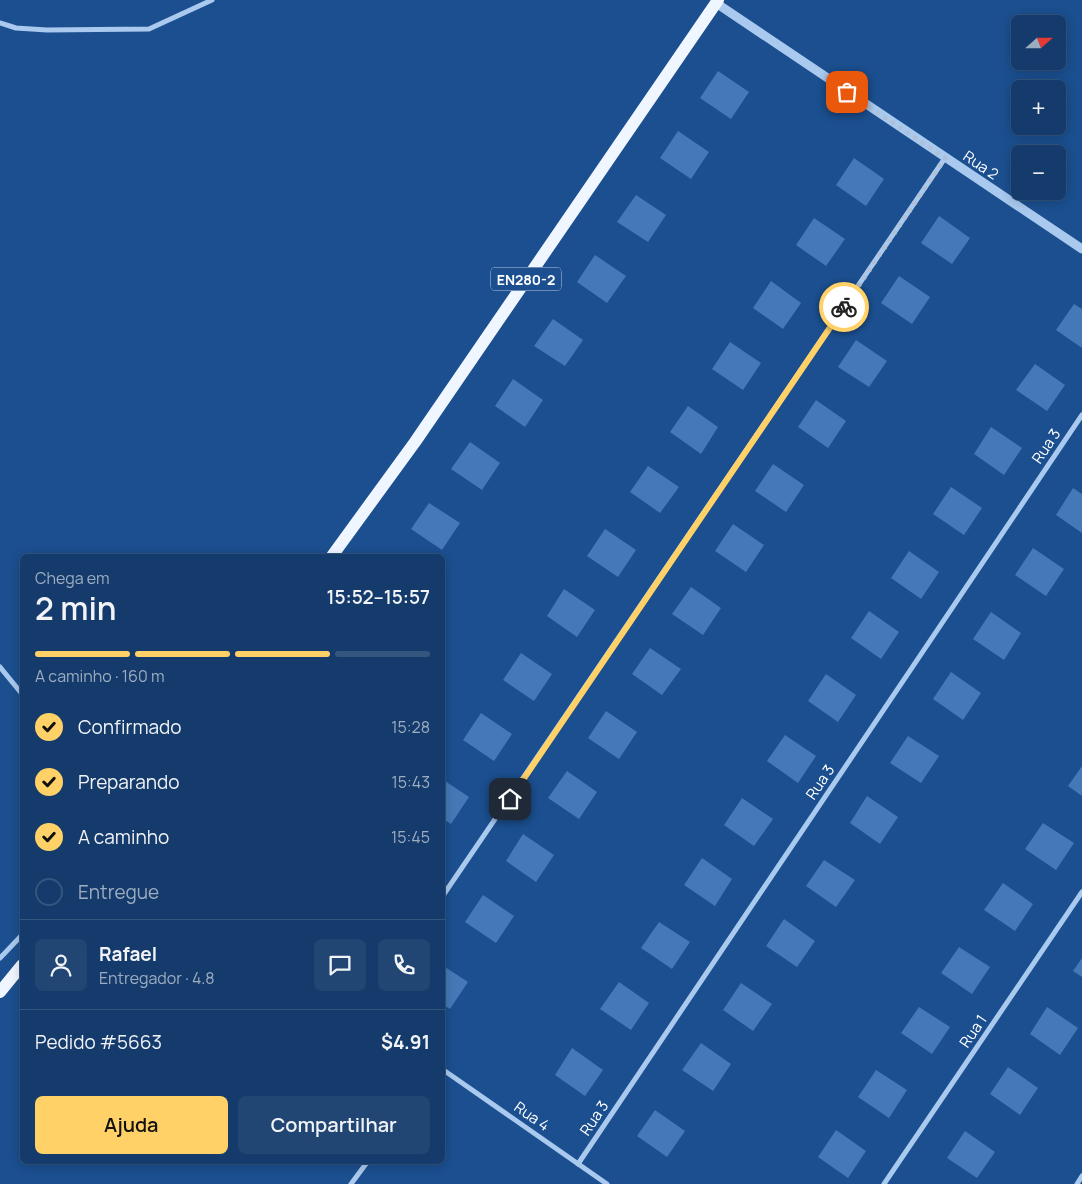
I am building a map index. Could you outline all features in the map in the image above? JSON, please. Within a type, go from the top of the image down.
[{"type":"main road","name":"EN280-2","points":[[333,554],[415,442],[715,1]]},
{"type":"main road","points":[[0,992],[20,967]]},
{"type":"street","points":[[0,23],[16,28],[47,30],[149,29],[212,0]]},
{"type":"street","name":"Rua 2","points":[[715,1],[1082,249]]},
{"type":"street","points":[[445,893],[945,158]]},
{"type":"street","name":"Rua 3","points":[[578,1164],[1082,414]]},
{"type":"street","points":[[0,667],[20,692]]},
{"type":"street","name":"Rua 1","points":[[884,1184],[1082,892]]},
{"type":"street","points":[[0,958],[20,937]]},
{"type":"street","name":"Rua 4","points":[[445,1071],[607,1184]]},
{"type":"street","points":[[351,1184],[366,1164]]},
{"type":"street","points":[[1076,1184],[1082,1176]]},
{"type":"building","points":[[718,71],[749,92],[731,119],[700,98]]},
{"type":"building","points":[[678,131],[709,152],[691,179],[660,158]]},
{"type":"building","points":[[854,158],[884,179],[866,206],[836,185]]},
{"type":"building","points":[[636,195],[666,215],[648,242],[617,222]]},
{"type":"building","points":[[939,216],[970,238],[952,264],[921,243]]},
{"type":"building","points":[[814,218],[845,239],[826,266],[796,245]]},
{"type":"building","points":[[595,255],[626,276],[607,303],[577,282]]},
{"type":"building","points":[[899,276],[930,297],[912,324],[881,303]]},
{"type":"building","points":[[771,281],[801,303],[783,329],[753,308]]},
{"type":"building","points":[[1074,304],[1082,309],[1082,348],[1056,330]]},
{"type":"building","points":[[553,319],[583,340],[565,366],[534,346]]},
{"type":"building","points":[[856,340],[887,361],[869,387],[838,367]]},
{"type":"building","points":[[730,342],[761,363],[743,390],[712,369]]},
{"type":"building","points":[[1035,364],[1065,385],[1047,411],[1016,390]]},
{"type":"building","points":[[513,379],[543,400],[525,427],[495,406]]},
{"type":"building","points":[[816,400],[846,421],[828,448],[798,427]]},
{"type":"building","points":[[688,406],[718,427],[701,454],[670,432]]},
{"type":"building","points":[[991,427],[1022,448],[1004,475],[974,454]]},
{"type":"building","points":[[470,442],[500,463],[482,490],[451,469]]},
{"type":"building","points":[[773,464],[804,485],[786,512],[755,491]]},
{"type":"building","points":[[648,466],[679,487],[660,513],[630,492]]},
{"type":"building","points":[[951,487],[982,508],[964,535],[933,514]]},
{"type":"building","points":[[1073,488],[1082,494],[1082,533],[1056,515]]},
{"type":"building","points":[[429,503],[460,523],[442,550],[411,529]]},
{"type":"building","points":[[733,524],[764,545],[746,572],[715,551]]},
{"type":"building","points":[[605,529],[636,550],[618,577],[587,556]]},
{"type":"building","points":[[1033,548],[1064,569],[1046,596],[1015,575]]},
{"type":"building","points":[[909,551],[939,572],[921,599],[891,578]]},
{"type":"building","points":[[691,587],[721,608],[703,635],[672,614]]},
{"type":"building","points":[[564,589],[595,610],[577,637],[547,616]]},
{"type":"building","points":[[869,611],[899,632],[881,659],[851,638]]},
{"type":"building","points":[[991,612],[1021,633],[1004,660],[973,639]]},
{"type":"building","points":[[650,648],[681,669],[662,695],[632,674]]},
{"type":"building","points":[[521,653],[552,674],[534,701],[503,680]]},
{"type":"building","points":[[951,672],[981,693],[963,720],[933,699]]},
{"type":"building","points":[[826,674],[856,695],[838,722],[808,701]]},
{"type":"building","points":[[606,711],[637,732],[619,759],[588,738]]},
{"type":"building","points":[[481,713],[512,734],[494,761],[463,740]]},
{"type":"building","points":[[785,735],[816,756],[798,783],[767,761]]},
{"type":"building","points":[[908,736],[939,756],[921,783],[890,763]]},
{"type":"building","points":[[1082,766],[1082,796],[1068,786]]},
{"type":"building","points":[[567,771],[597,792],[579,819],[548,798]]},
{"type":"building","points":[[445,781],[469,797],[451,824],[445,820]]},
{"type":"building","points":[[867,796],[898,817],[880,844],[850,823]]},
{"type":"building","points":[[742,798],[773,819],[754,846],[724,825]]},
{"type":"building","points":[[1043,823],[1074,843],[1056,870],[1025,849]]},
{"type":"building","points":[[523,834],[554,855],[536,882],[506,861]]},
{"type":"building","points":[[702,858],[732,879],[715,906],[684,885]]},
{"type":"building","points":[[824,860],[855,880],[836,907],[806,886]]},
{"type":"building","points":[[1003,883],[1033,904],[1015,931],[984,910]]},
{"type":"building","points":[[483,895],[514,916],[496,943],[465,922]]},
{"type":"building","points":[[784,919],[815,941],[797,967],[766,946]]},
{"type":"building","points":[[659,922],[690,942],[672,969],[641,948]]},
{"type":"building","points":[[959,947],[990,967],[972,994],[941,973]]},
{"type":"building","points":[[1082,958],[1082,977],[1073,971]]},
{"type":"building","points":[[445,967],[468,982],[450,1009],[445,1006]]},
{"type":"building","points":[[619,982],[649,1003],[631,1030],[600,1009]]},
{"type":"building","points":[[741,983],[772,1004],[753,1031],[723,1010]]},
{"type":"building","points":[[919,1007],[950,1027],[932,1054],[901,1033]]},
{"type":"building","points":[[1047,1007],[1078,1028],[1060,1055],[1030,1034]]},
{"type":"building","points":[[701,1043],[731,1064],[713,1091],[682,1070]]},
{"type":"building","points":[[572,1048],[603,1070],[585,1096],[555,1075]]},
{"type":"building","points":[[1008,1067],[1038,1088],[1020,1115],[990,1094]]},
{"type":"building","points":[[876,1070],[907,1090],[889,1118],[858,1097]]},
{"type":"building","points":[[655,1110],[685,1131],[667,1157],[637,1136]]},
{"type":"building","points":[[836,1130],[866,1151],[848,1178],[818,1157]]},
{"type":"building","points":[[965,1131],[995,1152],[977,1178],[947,1158]]},
{"type":"way so far","points":[[844,307],[945,158],[847,92]]},
{"type":"route","points":[[510,799],[844,307]]}]
